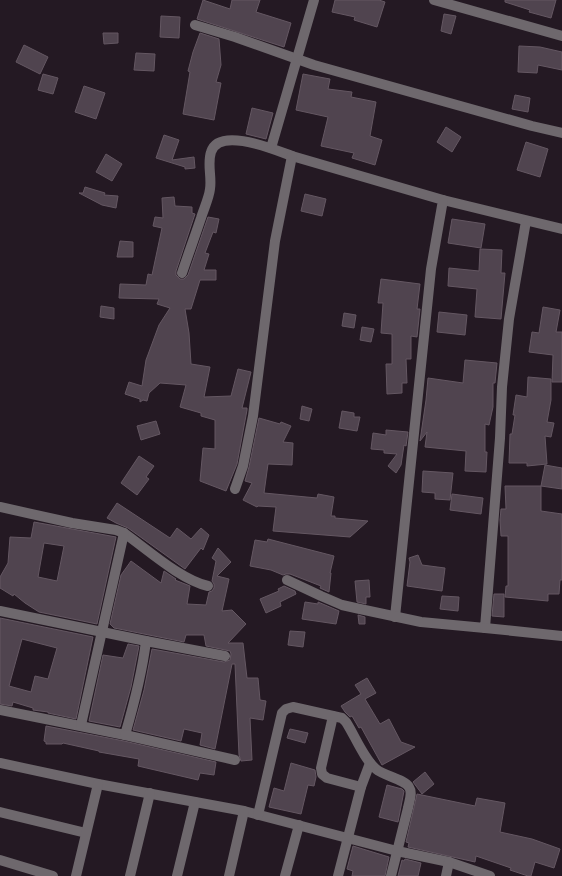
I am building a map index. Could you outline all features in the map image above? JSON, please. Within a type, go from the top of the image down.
[{"type":"street","points":[[271,148],[314,0]]},
{"type":"street","points":[[434,0],[562,36]]},
{"type":"street","points":[[195,25],[235,37],[297,60],[532,126],[562,133]]},
{"type":"street","points":[[182,273],[210,188],[209,158],[214,145],[224,140],[243,141],[271,148],[292,156],[443,200],[562,229]]},
{"type":"street","points":[[235,489],[243,466],[253,416],[275,241],[292,156]]},
{"type":"street","points":[[395,617],[431,269],[443,200]]},
{"type":"street","points":[[485,628],[502,387],[508,327],[526,221]]},
{"type":"street","points":[[0,507],[72,523],[116,530],[124,533],[178,573],[199,584],[208,586]]},
{"type":"street","points":[[81,725],[124,533]]},
{"type":"street","points":[[287,580],[342,605],[395,617],[421,622],[562,636]]},
{"type":"street","points":[[0,611],[225,656]]},
{"type":"street","points":[[125,735],[143,666],[146,641]]},
{"type":"street","points":[[258,815],[282,713],[286,708],[293,707],[342,718],[346,722],[370,763],[381,772],[404,782],[410,790],[408,808],[391,876]]},
{"type":"street","points":[[0,710],[81,725],[235,760]]},
{"type":"street","points":[[333,716],[321,768],[322,774],[327,778],[361,787]]},
{"type":"street","points":[[0,763],[98,784],[244,811],[397,852],[449,862],[490,876]]},
{"type":"street","points":[[338,876],[361,787],[370,763]]},
{"type":"street","points":[[76,876],[98,784]]},
{"type":"street","points":[[130,876],[150,793]]},
{"type":"street","points":[[177,876],[195,802]]},
{"type":"street","points":[[229,876],[244,811]]},
{"type":"street","points":[[0,812],[86,833]]},
{"type":"street","points":[[285,876],[300,825]]},
{"type":"street","points":[[0,860],[53,876]]},
{"type":"street","points":[[446,876],[449,862]]},
{"type":"building","points":[[203,0],[230,9],[232,0],[260,0],[256,12],[291,23],[284,47],[197,19]]},
{"type":"building","points":[[335,0],[379,0],[385,2],[377,27],[354,20],[355,17],[332,12]]},
{"type":"building","points":[[505,0],[556,0],[551,18],[529,12],[530,10],[505,2]]},
{"type":"building","points":[[444,14],[456,16],[451,34],[441,31]]},
{"type":"building","points":[[161,16],[180,17],[179,38],[160,37]]},
{"type":"building","points":[[103,33],[118,33],[118,43],[104,44]]},
{"type":"building","points":[[200,33],[219,39],[221,65],[216,82],[221,83],[214,120],[183,114],[190,72],[188,71]]},
{"type":"building","points":[[24,45],[48,57],[40,74],[16,62]]},
{"type":"building","points":[[519,46],[540,47],[562,52],[562,70],[538,65],[537,73],[518,72]]},
{"type":"building","points":[[136,53],[155,54],[154,71],[134,70]]},
{"type":"building","points":[[43,74],[58,78],[53,94],[38,90]]},
{"type":"building","points":[[303,74],[330,79],[328,89],[352,92],[351,97],[376,102],[370,136],[382,140],[375,165],[352,158],[354,153],[321,146],[328,117],[296,110]]},
{"type":"building","points":[[84,86],[105,93],[96,119],[75,112]]},
{"type":"building","points":[[515,95],[530,98],[528,112],[512,109]]},
{"type":"building","points":[[252,108],[273,113],[266,139],[246,134]]},
{"type":"building","points":[[446,127],[461,137],[452,152],[437,142]]},
{"type":"building","points":[[164,135],[179,140],[172,160],[194,157],[195,168],[185,169],[185,167],[156,158]]},
{"type":"building","points":[[526,142],[548,149],[540,177],[517,170]]},
{"type":"building","points":[[106,154],[122,164],[112,181],[96,172]]},
{"type":"building","points":[[85,187],[105,193],[104,195],[118,196],[116,208],[102,205],[79,193],[83,193]]},
{"type":"building","points":[[305,194],[326,199],[322,216],[301,211]]},
{"type":"building","points":[[174,197],[175,206],[192,207],[192,213],[195,214],[176,271],[176,275],[180,279],[184,279],[188,275],[208,217],[219,219],[216,233],[213,232],[205,253],[209,254],[204,270],[216,270],[216,280],[200,280],[191,309],[185,309],[189,333],[191,364],[210,367],[204,397],[231,396],[238,369],[251,372],[242,408],[247,408],[247,410],[237,464],[226,491],[200,481],[203,448],[215,449],[215,420],[201,416],[201,413],[180,407],[186,385],[160,383],[149,393],[147,401],[143,400],[140,402],[140,399],[125,394],[129,382],[142,386],[146,360],[159,325],[170,308],[157,304],[159,299],[119,298],[120,284],[146,285],[148,274],[152,275],[162,228],[153,226],[155,217],[163,218],[162,198]]},
{"type":"building","points":[[452,219],[485,224],[481,248],[448,243]]},
{"type":"building","points":[[120,241],[133,242],[133,257],[117,257]]},
{"type":"building","points":[[480,249],[502,250],[501,273],[505,273],[501,319],[475,317],[477,289],[448,286],[449,268],[479,271]]},
{"type":"building","points":[[381,279],[420,284],[417,309],[420,309],[417,337],[411,336],[411,359],[406,359],[407,383],[402,383],[402,393],[387,394],[386,364],[392,364],[392,334],[381,333],[383,303],[378,303]]},
{"type":"building","points":[[101,306],[114,308],[114,319],[100,317]]},
{"type":"building","points":[[543,307],[560,310],[556,332],[562,332],[562,382],[552,382],[553,355],[529,352],[532,332],[539,333]]},
{"type":"building","points":[[439,312],[467,315],[465,335],[437,332]]},
{"type":"building","points":[[344,313],[356,315],[354,328],[342,326]]},
{"type":"building","points":[[362,327],[374,329],[371,342],[360,340]]},
{"type":"building","points":[[465,360],[497,363],[495,383],[493,383],[493,407],[489,425],[485,424],[485,452],[487,452],[486,472],[465,471],[466,451],[425,447],[427,432],[420,441],[428,378],[463,383]]},
{"type":"building","points":[[528,377],[551,379],[551,400],[547,422],[554,423],[551,437],[545,436],[547,464],[527,466],[527,463],[509,463],[510,434],[512,434],[515,415],[513,415],[516,395],[527,397]]},
{"type":"building","points":[[302,406],[312,409],[309,421],[300,419]]},
{"type":"building","points":[[342,411],[354,413],[354,417],[360,417],[357,431],[339,428]]},
{"type":"building","points":[[259,418],[280,424],[281,422],[291,426],[283,442],[293,443],[292,465],[268,464],[264,493],[317,498],[318,494],[334,497],[331,516],[335,516],[335,518],[368,521],[350,537],[273,531],[276,507],[257,507],[243,500],[252,483],[245,481]]},
{"type":"building","points":[[156,421],[160,434],[141,440],[137,426]]},
{"type":"building","points":[[386,430],[408,432],[406,446],[404,445],[401,465],[396,473],[388,466],[397,454],[384,453],[384,450],[371,449],[373,433],[386,435]]},
{"type":"building","points":[[139,456],[154,466],[146,477],[149,479],[137,495],[121,483]]},
{"type":"building","points":[[545,465],[562,468],[562,489],[541,486]]},
{"type":"building","points":[[423,471],[453,473],[450,500],[435,499],[435,493],[422,492]]},
{"type":"building","points":[[505,486],[541,486],[541,511],[562,514],[562,580],[560,580],[559,594],[548,594],[548,601],[505,597],[506,586],[508,586],[508,536],[501,536],[500,520],[501,509],[506,509]]},
{"type":"building","points":[[452,494],[483,498],[481,514],[450,510]]},
{"type":"building","points":[[117,503],[170,538],[177,528],[191,539],[201,528],[209,535],[203,550],[201,548],[185,569],[128,528],[107,518]]},
{"type":"building","points":[[34,522],[116,537],[97,624],[39,612],[14,594],[13,596],[0,588],[0,577],[8,563],[10,537],[31,538]],"holes":[[[44,543],[64,546],[57,581],[38,577]]]},
{"type":"building","points":[[268,539],[334,556],[330,573],[329,592],[320,588],[321,586],[290,574],[283,575],[271,570],[250,566],[255,540],[267,542]]},
{"type":"building","points":[[218,548],[231,562],[217,576],[229,579],[222,611],[232,610],[246,624],[228,643],[243,643],[247,678],[258,678],[260,700],[266,701],[263,720],[250,718],[252,760],[241,761],[239,755],[235,664],[232,664],[215,749],[200,745],[202,733],[184,729],[181,741],[133,730],[144,690],[152,649],[224,662],[230,660],[230,651],[206,646],[204,635],[186,635],[184,642],[114,628],[110,624],[121,575],[131,561],[161,583],[164,571],[176,579],[175,580],[190,586],[187,604],[206,605],[209,592],[214,588],[212,581],[216,561],[212,558]]},
{"type":"building","points":[[418,555],[422,565],[445,568],[442,591],[407,586],[410,562],[409,558]]},
{"type":"building","points":[[369,580],[370,597],[366,597],[366,604],[357,602],[355,581]]},
{"type":"building","points":[[284,586],[295,591],[296,594],[280,602],[281,606],[266,613],[260,599],[279,591],[278,589]]},
{"type":"building","points":[[494,594],[504,594],[504,617],[492,616]]},
{"type":"building","points":[[442,596],[459,597],[458,611],[440,609]]},
{"type":"building","points":[[305,602],[318,604],[318,602],[339,611],[336,624],[302,619]]},
{"type":"building","points":[[358,615],[365,617],[365,624],[359,624]]},
{"type":"building","points":[[0,618],[93,637],[76,719],[33,710],[33,708],[13,702],[12,706],[0,704]],"holes":[[[22,639],[57,648],[48,679],[35,676],[31,692],[9,686]]]},
{"type":"building","points":[[290,631],[305,632],[303,647],[288,645]]},
{"type":"building","points":[[128,644],[139,646],[131,687],[120,727],[89,721],[103,655],[123,658]]},
{"type":"building","points":[[367,678],[376,693],[365,699],[380,724],[389,719],[401,742],[415,747],[382,765],[361,727],[359,728],[352,716],[350,717],[341,706],[361,694],[355,685]]},
{"type":"building","points":[[46,726],[124,741],[216,762],[214,775],[200,773],[198,780],[138,766],[139,759],[99,752],[63,743],[46,744],[44,741]]},
{"type":"building","points":[[290,729],[308,733],[305,743],[287,738]]},
{"type":"building","points":[[291,763],[315,770],[316,777],[314,786],[308,785],[301,814],[269,807],[274,788],[284,791]]},
{"type":"building","points":[[425,772],[434,784],[422,794],[413,782]]},
{"type":"building","points":[[387,785],[402,789],[404,791],[398,822],[379,817]]},
{"type":"building","points":[[417,794],[475,806],[477,798],[505,803],[500,832],[532,839],[560,849],[554,868],[535,862],[531,876],[528,876],[510,870],[511,868],[476,856],[475,862],[408,847],[409,843],[406,842]]},
{"type":"building","points":[[353,846],[389,857],[385,876],[352,876],[353,871],[347,869]]},
{"type":"building","points":[[405,859],[421,863],[418,876],[398,876],[402,860],[404,861]]}]
